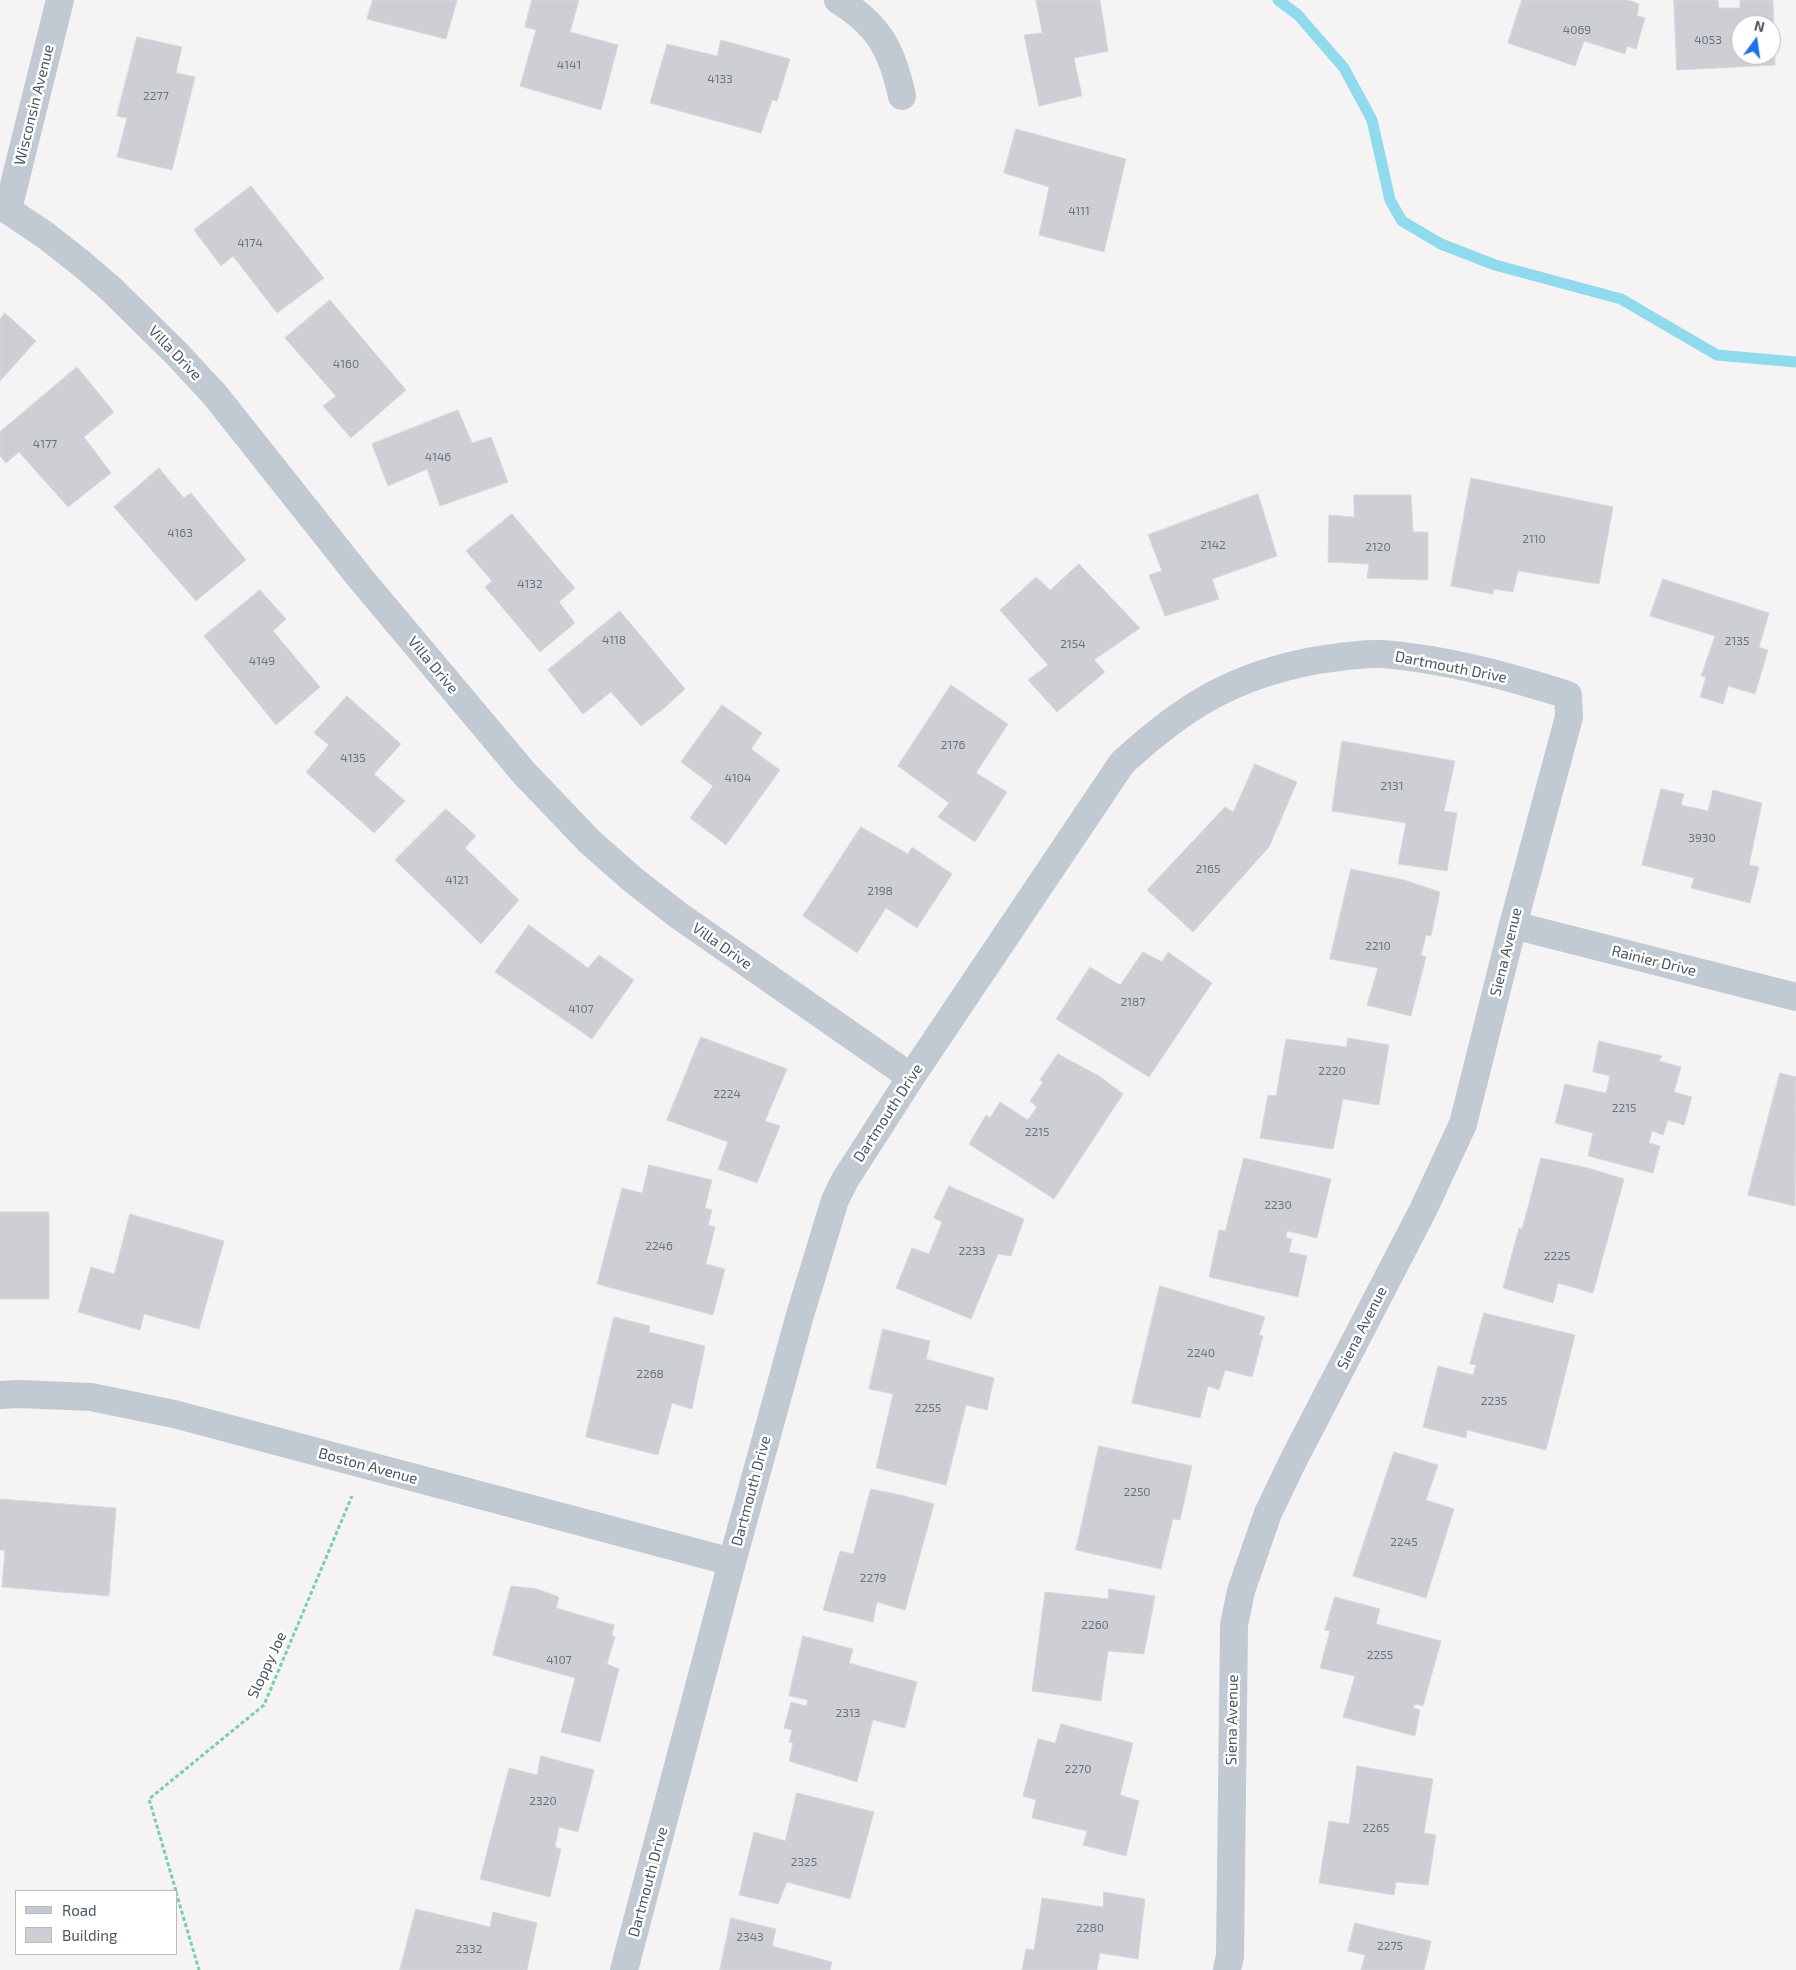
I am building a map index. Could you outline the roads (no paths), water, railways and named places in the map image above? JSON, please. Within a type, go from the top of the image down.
[{"type":"street","name":"Wisconsin Avenue","points":[[4,207],[60,0]]},
{"type":"street","points":[[838,0],[864,18],[878,34],[890,53],[902,96]]},
{"type":"street","name":"Villa Drive","points":[[4,207],[82,264],[111,289],[176,353],[215,396],[361,579],[524,772],[590,842],[632,879],[678,915],[911,1077]]},
{"type":"street","name":"Dartmouth Drive","points":[[624,1970],[732,1562],[800,1315],[835,1200],[845,1180],[911,1077],[1122,763],[1149,738],[1200,701],[1252,677],[1284,666],[1331,658],[1380,654],[1428,660],[1473,668],[1521,680],[1568,695]]},
{"type":"street","name":"Siena Avenue","points":[[1227,1970],[1230,1956],[1234,1625],[1241,1591],[1272,1504],[1419,1218],[1463,1124],[1513,925],[1569,717],[1568,695]]},
{"type":"street","name":"Rainier Drive","points":[[1513,925],[1796,997]]},
{"type":"street","name":"Boston Avenue","points":[[0,1395],[91,1397],[174,1414],[732,1562]]},
{"type":"waterway","points":[[1278,0],[1298,15],[1344,68],[1372,120],[1390,200],[1402,221],[1441,244],[1495,265],[1621,299],[1717,355],[1796,362]]}]
